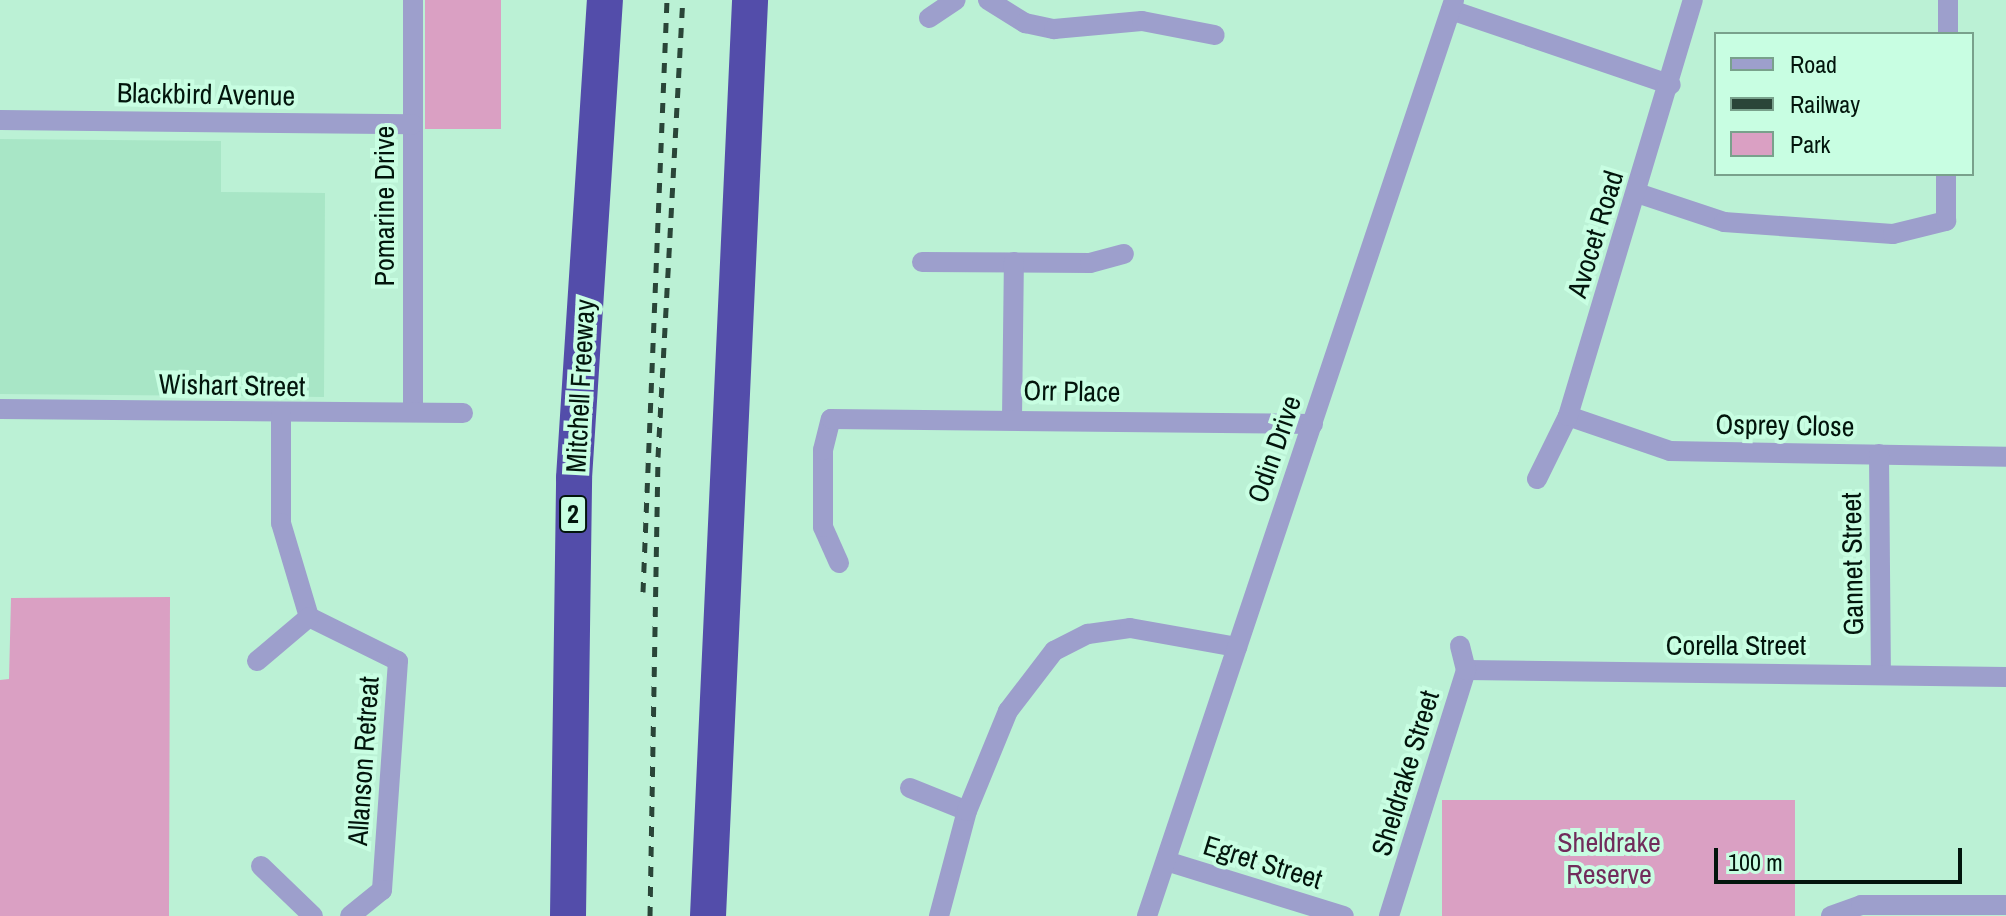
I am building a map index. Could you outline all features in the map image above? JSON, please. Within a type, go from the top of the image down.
[{"type":"highway","name":"Mitchell Freeway","points":[[568,916],[574,478],[605,0]]},
{"type":"highway","points":[[711,916],[709,880],[750,0]]},
{"type":"street","name":"Pomarine Drive","points":[[413,0],[413,412]]},
{"type":"street","points":[[929,18],[956,0]]},
{"type":"street","points":[[988,0],[1025,23],[1054,29],[1142,21],[1215,35]]},
{"type":"street","name":"Avocet Road","points":[[1537,479],[1568,416],[1671,85],[1693,0]]},
{"type":"street","points":[[1948,0],[1948,32]]},
{"type":"street","points":[[1452,5],[1671,85]]},
{"type":"street","name":"Odin Drive","points":[[1147,916],[1452,5]]},
{"type":"street","name":"Blackbird Avenue","points":[[0,120],[412,124]]},
{"type":"street","points":[[1637,193],[1724,222],[1893,234],[1946,221],[1946,176]]},
{"type":"street","points":[[922,262],[1090,263],[1124,254]]},
{"type":"street","points":[[1012,418],[1014,262]]},
{"type":"street","name":"Wishart Street","points":[[0,409],[281,414],[463,413]]},
{"type":"street","points":[[257,661],[309,617],[281,523],[281,414]]},
{"type":"street","name":"Osprey Close","points":[[1568,416],[1670,451],[2006,457]]},
{"type":"street","name":"Orr Place","points":[[839,563],[823,527],[823,450],[831,419],[1012,418],[1313,424]]},
{"type":"street","name":"Gannet Street","points":[[1879,454],[1881,673]]},
{"type":"street","name":"Allanson Retreat","points":[[309,617],[398,661],[382,890],[350,916]]},
{"type":"street","points":[[939,916],[967,811],[1020,688],[1054,651],[1088,634],[1130,628],[1237,647]]},
{"type":"street","name":"Sheldrake Street","points":[[1389,916],[1466,670],[1460,646]]},
{"type":"street","name":"Corella Street","points":[[1466,670],[2006,677]]},
{"type":"street","points":[[910,788],[967,811]]},
{"type":"street","name":"Egret Street","points":[[1166,861],[1344,916]]},
{"type":"street","points":[[261,866],[313,916]]},
{"type":"street","points":[[1831,916],[1861,905],[2006,905]]},
{"type":"shaded area","points":[[0,139],[221,141],[221,192],[325,193],[324,397],[0,394]]},
{"type":"green space","points":[[425,0],[501,0],[501,129],[425,129]]},
{"type":"green space","points":[[170,597],[169,916],[0,916],[0,680],[9,679],[11,598]]},
{"type":"green space","name":"Sheldrake Reserve","points":[[1442,800],[1795,800],[1795,916],[1442,916]]},
{"type":"railway","points":[[643,592],[667,0]]},
{"type":"railway","points":[[650,916],[658,457],[683,0]]}]
